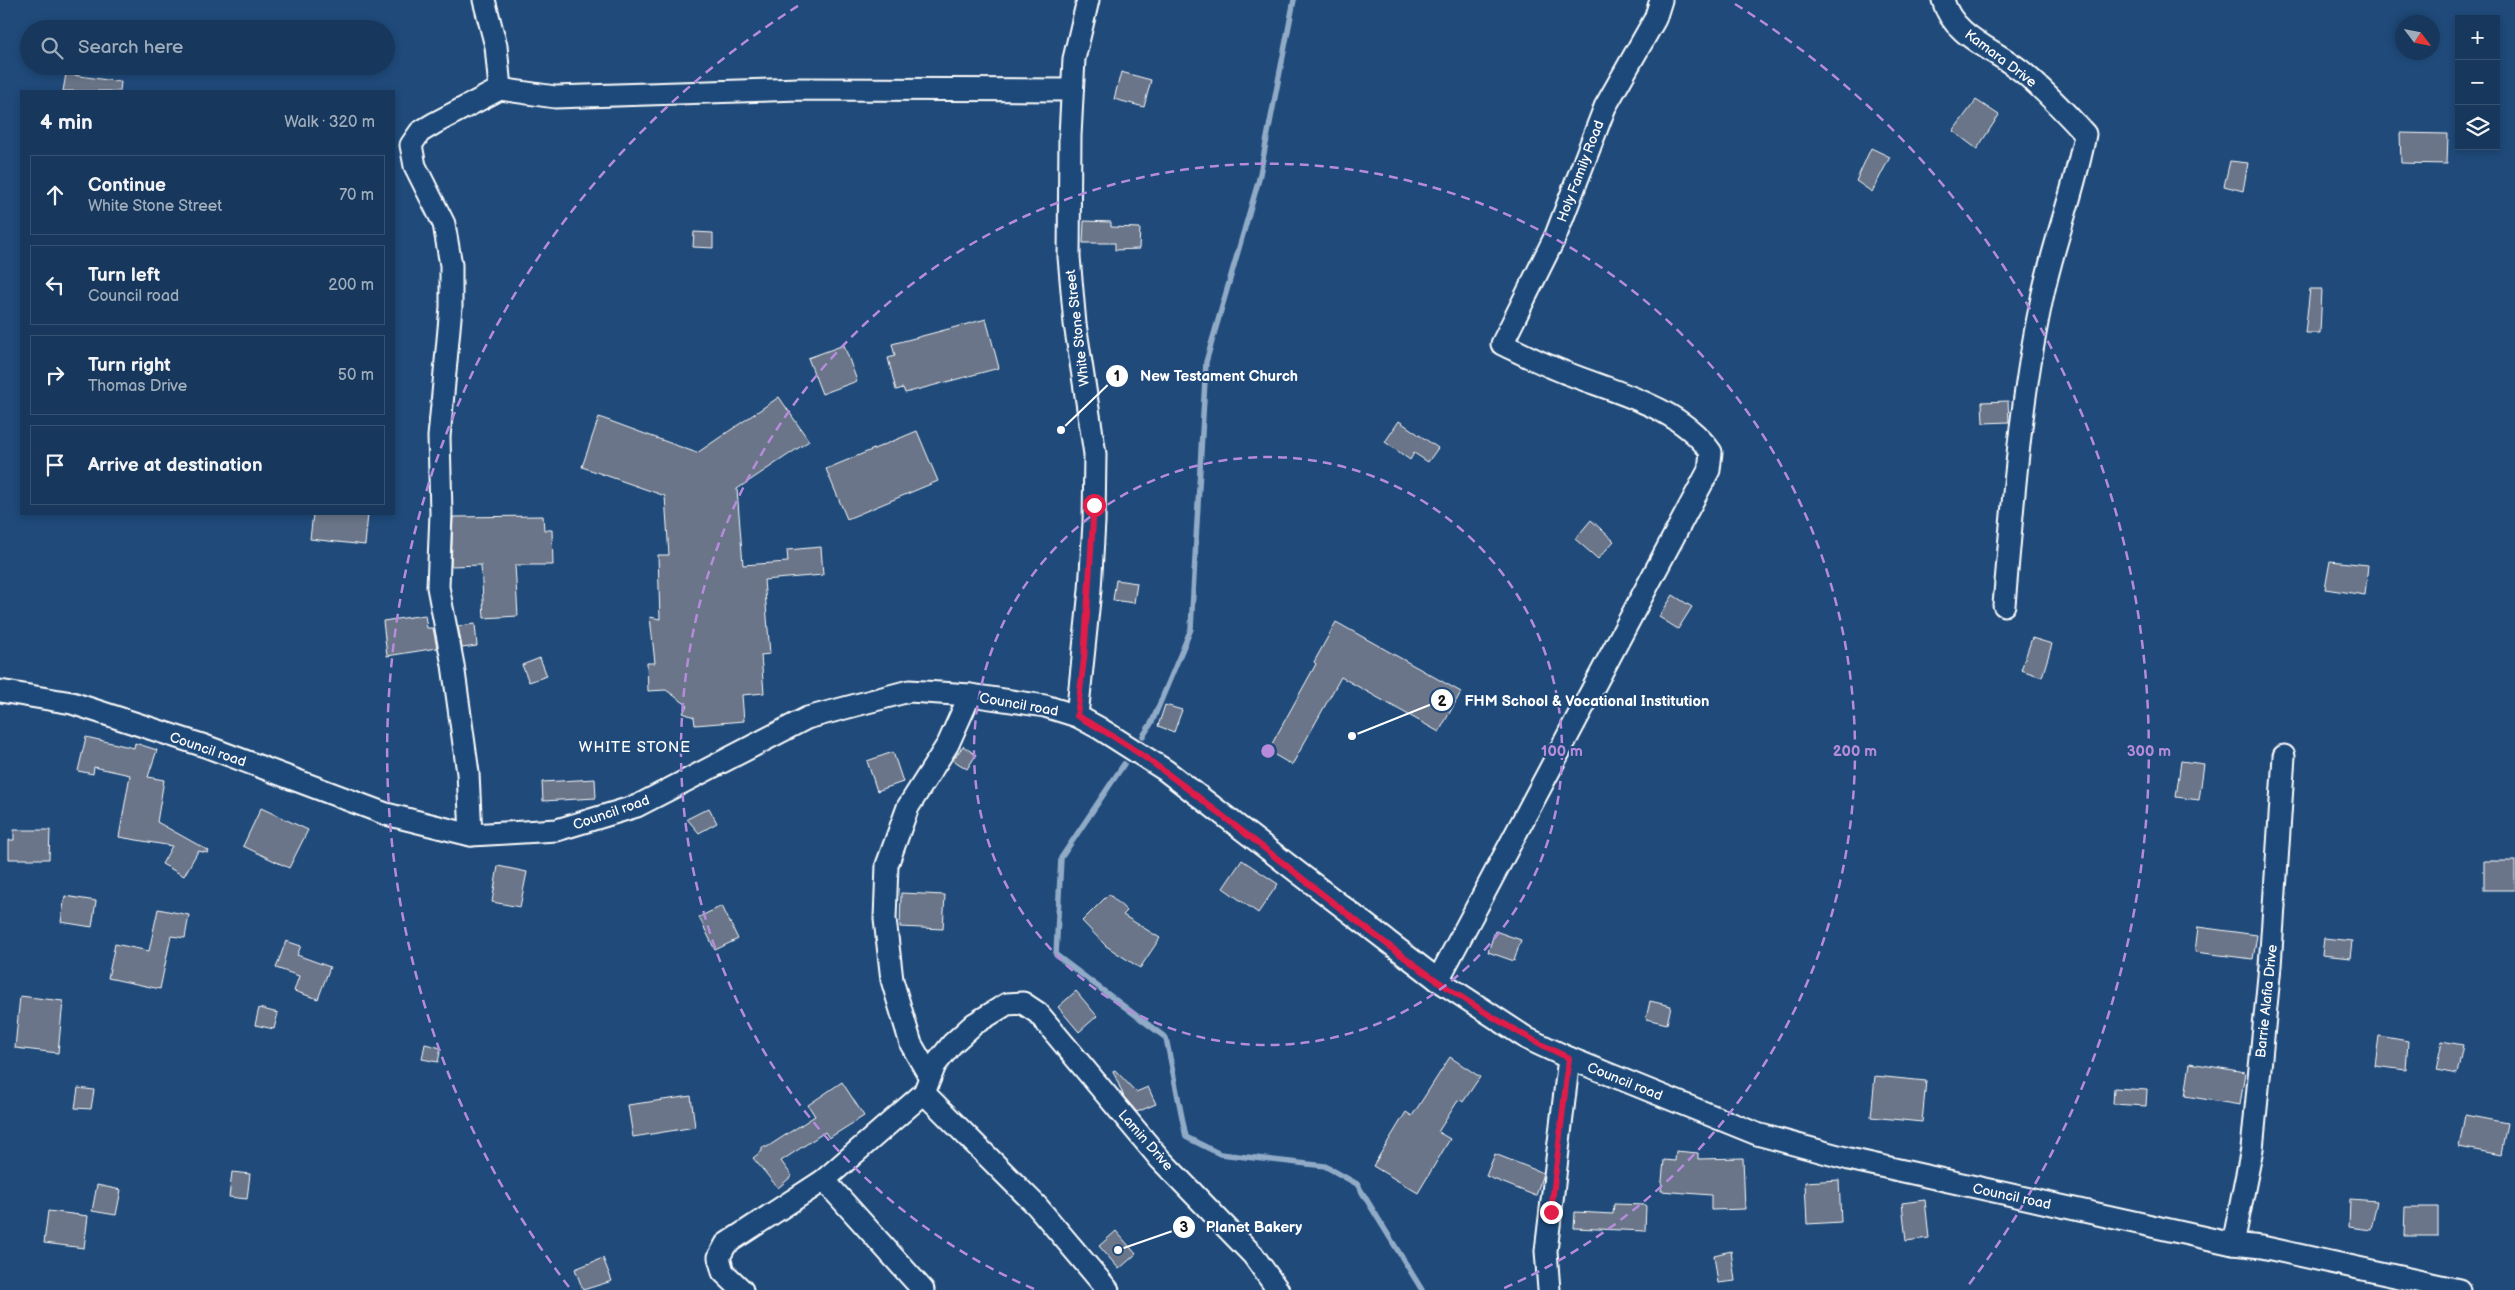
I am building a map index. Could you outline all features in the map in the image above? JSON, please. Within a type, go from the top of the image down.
[{"type":"street","points":[[484,0],[496,46],[500,89]]},
{"type":"street","name":"White Stone Street","points":[[1077,716],[1092,561],[1094,454],[1075,324],[1069,257],[1074,59],[1088,0]]},
{"type":"street","name":"Holy Family Road","points":[[1438,980],[1708,470],[1711,452],[1701,438],[1674,418],[1640,401],[1554,368],[1502,344],[1556,235],[1605,107],[1654,19],[1662,0]]},
{"type":"street","name":"Kamara Drive","points":[[1943,0],[1946,10],[1956,25],[1981,45],[2023,72],[2086,134],[2079,170],[2041,300],[2030,359],[2015,485],[2004,605]]},
{"type":"street","points":[[471,835],[468,774],[453,665],[438,588],[441,513],[440,437],[451,307],[451,265],[444,224],[415,166],[411,145],[420,132],[500,89],[555,97],[798,89],[1072,90]]},
{"type":"street","name":"Council road","points":[[0,691],[72,703],[205,746],[386,814],[471,835],[557,830],[637,806],[807,718],[908,691],[970,695],[1045,706],[1077,716],[1165,770],[1438,980],[1528,1039],[1569,1058],[1757,1134],[1849,1160],[2233,1244],[2262,1247],[2459,1290]]},
{"type":"street","points":[[970,695],[948,744],[908,807],[887,865],[885,919],[892,980],[911,1044],[927,1085],[1037,1206],[1108,1290]]},
{"type":"street","name":"Barrie Alafia Drive","points":[[2233,1244],[2252,1149],[2274,909],[2284,756]]},
{"type":"street","name":"Lamin Drive","points":[[927,1085],[935,1064],[952,1044],[974,1024],[1007,1004],[1023,1003],[1038,1013],[1160,1158],[1253,1255],[1278,1290]]},
{"type":"street","points":[[1549,1290],[1546,1251],[1569,1058]]},
{"type":"street","points":[[742,1290],[723,1272],[719,1257],[726,1244],[824,1180],[927,1085]]},
{"type":"street","points":[[824,1180],[923,1290]]},
{"type":"building","points":[[1121,72],[1151,80],[1144,107],[1114,99]]},
{"type":"building","points":[[66,75],[121,82],[120,90],[63,90]]},
{"type":"building","points":[[1976,100],[1999,115],[1977,149],[1953,131]]},
{"type":"building","points":[[2400,133],[2448,134],[2447,164],[2401,163]]},
{"type":"building","points":[[1871,148],[1890,157],[1872,192],[1856,181]]},
{"type":"building","points":[[2230,161],[2248,163],[2243,191],[2224,186]]},
{"type":"building","points":[[1084,221],[1111,222],[1111,227],[1140,228],[1139,249],[1115,250],[1115,243],[1083,243]]},
{"type":"building","points":[[694,232],[713,233],[713,248],[693,247]]},
{"type":"building","points":[[2310,289],[2322,289],[2320,333],[2305,333]]},
{"type":"building","points":[[986,319],[999,368],[905,393],[903,388],[896,390],[888,358],[895,356],[892,344]]},
{"type":"building","points":[[844,345],[857,381],[822,394],[808,358]]},
{"type":"building","points":[[779,397],[809,441],[737,489],[743,565],[788,562],[787,550],[821,547],[823,575],[764,580],[770,654],[761,655],[764,693],[742,695],[744,721],[695,725],[694,717],[683,713],[687,705],[666,690],[648,691],[647,663],[655,663],[650,617],[660,619],[658,555],[669,555],[665,496],[582,467],[599,417],[697,453]]},
{"type":"building","points":[[2008,401],[2009,422],[1983,423],[1982,402]]},
{"type":"building","points":[[1399,421],[1438,448],[1428,462],[1414,453],[1410,460],[1385,442]]},
{"type":"building","points":[[917,431],[938,481],[847,519],[826,469]]},
{"type":"building","points":[[313,515],[368,515],[365,545],[310,539]]},
{"type":"building","points":[[543,516],[544,530],[552,530],[553,565],[515,565],[518,616],[484,618],[481,565],[451,566],[453,517]]},
{"type":"building","points":[[1591,520],[1614,541],[1598,559],[1575,539]]},
{"type":"building","points":[[2330,561],[2368,565],[2365,595],[2325,589]]},
{"type":"building","points":[[1116,580],[1137,583],[1134,603],[1113,600]]},
{"type":"building","points":[[1673,595],[1692,607],[1678,629],[1659,617]]},
{"type":"building","points":[[425,615],[427,628],[433,628],[437,648],[387,656],[383,621]]},
{"type":"building","points":[[1336,622],[1461,692],[1439,732],[1341,677],[1292,765],[1268,751],[1316,664],[1314,662]]},
{"type":"building","points":[[475,624],[477,646],[462,648],[458,626]]},
{"type":"building","points":[[2032,638],[2052,644],[2042,677],[2021,670]]},
{"type":"building","points":[[540,658],[547,676],[529,682],[522,665]]},
{"type":"building","points":[[1165,705],[1182,710],[1174,732],[1158,726]]},
{"type":"building","points":[[86,737],[134,748],[135,743],[157,750],[148,777],[164,780],[157,822],[209,851],[208,853],[198,851],[184,876],[162,864],[172,846],[119,837],[130,775],[94,767],[93,774],[78,771]]},
{"type":"building","points":[[963,746],[976,755],[967,769],[953,760]]},
{"type":"building","points":[[893,752],[903,782],[877,791],[867,761]]},
{"type":"building","points":[[2181,761],[2204,764],[2199,800],[2176,797]]},
{"type":"building","points":[[595,779],[596,798],[543,801],[542,782]]},
{"type":"building","points":[[261,808],[308,830],[289,868],[243,846]]},
{"type":"building","points":[[709,808],[717,823],[699,833],[687,819]]},
{"type":"building","points":[[14,830],[50,830],[49,859],[9,859],[9,840],[14,840]]},
{"type":"building","points":[[1242,860],[1278,884],[1258,913],[1223,888]]},
{"type":"building","points":[[2484,861],[2515,861],[2515,890],[2484,890]]},
{"type":"building","points":[[498,866],[527,872],[520,907],[492,902]]},
{"type":"building","points":[[901,893],[945,895],[943,929],[900,927]]},
{"type":"building","points":[[1109,894],[1127,911],[1123,915],[1160,938],[1140,968],[1106,946],[1082,921]]},
{"type":"building","points":[[65,896],[96,901],[92,927],[61,922]]},
{"type":"building","points":[[722,906],[738,939],[715,950],[699,917]]},
{"type":"building","points":[[158,909],[189,915],[185,938],[171,936],[160,989],[108,978],[115,944],[149,951]]},
{"type":"building","points":[[2198,927],[2257,935],[2253,959],[2195,952]]},
{"type":"building","points":[[1495,931],[1521,940],[1514,961],[1488,952]]},
{"type":"building","points":[[2324,938],[2352,941],[2350,958],[2322,955]]},
{"type":"building","points":[[286,941],[301,946],[297,955],[330,967],[318,999],[294,991],[299,976],[276,968]]},
{"type":"building","points":[[1076,991],[1097,1016],[1079,1032],[1058,1007]]},
{"type":"building","points":[[20,996],[63,1001],[58,1053],[15,1048]]},
{"type":"building","points":[[1650,1001],[1671,1006],[1667,1024],[1646,1019]]},
{"type":"building","points":[[259,1008],[278,1013],[274,1029],[255,1025]]},
{"type":"building","points":[[2379,1036],[2408,1041],[2406,1070],[2375,1066]]},
{"type":"building","points":[[2442,1041],[2463,1045],[2457,1074],[2436,1070]]},
{"type":"building","points":[[425,1044],[441,1048],[438,1062],[422,1059]]},
{"type":"building","points":[[1450,1057],[1480,1077],[1463,1102],[1459,1099],[1438,1132],[1450,1139],[1418,1193],[1373,1166],[1406,1112],[1412,1116]]},
{"type":"building","points":[[2190,1063],[2245,1072],[2240,1105],[2185,1096]]},
{"type":"building","points":[[1115,1070],[1136,1092],[1148,1087],[1156,1104],[1137,1112],[1124,1097],[1113,1071]]},
{"type":"building","points":[[1875,1076],[1926,1081],[1922,1122],[1871,1117]]},
{"type":"building","points":[[842,1082],[864,1116],[829,1138],[825,1132],[781,1161],[792,1176],[778,1188],[753,1158],[762,1151],[762,1147],[767,1147],[815,1116],[808,1105]]},
{"type":"building","points":[[78,1088],[94,1090],[91,1109],[75,1108]]},
{"type":"building","points":[[2114,1088],[2147,1090],[2146,1106],[2113,1104]]},
{"type":"building","points":[[691,1096],[695,1127],[633,1137],[628,1105]]},
{"type":"building","points":[[2465,1115],[2507,1123],[2501,1155],[2459,1147]]},
{"type":"building","points":[[1676,1151],[1698,1153],[1698,1159],[1743,1158],[1745,1209],[1711,1210],[1711,1195],[1661,1191],[1664,1160],[1675,1161]]},
{"type":"building","points":[[1495,1154],[1543,1173],[1536,1196],[1486,1176]]},
{"type":"building","points":[[232,1172],[250,1174],[247,1199],[229,1197]]},
{"type":"building","points":[[1839,1180],[1841,1222],[1807,1224],[1805,1182]]},
{"type":"building","points":[[97,1185],[121,1190],[116,1215],[92,1211]]},
{"type":"building","points":[[2350,1199],[2377,1201],[2371,1230],[2349,1227]]},
{"type":"building","points":[[1925,1200],[1929,1238],[1906,1241],[1902,1203]]},
{"type":"building","points":[[1614,1204],[1646,1205],[1645,1231],[1574,1228],[1575,1212],[1613,1214]]},
{"type":"building","points":[[2405,1207],[2438,1207],[2438,1236],[2404,1236]]},
{"type":"building","points":[[48,1211],[88,1216],[84,1248],[44,1243]]},
{"type":"building","points":[[1116,1231],[1136,1254],[1119,1269],[1099,1246]]},
{"type":"building","points":[[1731,1251],[1735,1281],[1718,1283],[1714,1255]]},
{"type":"building","points":[[603,1258],[612,1281],[583,1290],[575,1269]]},
{"type":"waterway","points":[[1143,736],[1152,722],[1191,629],[1206,362],[1259,179],[1294,0]]},
{"type":"waterway","points":[[1124,764],[1061,858],[1056,955],[1166,1038],[1186,1137],[1220,1154],[1325,1166],[1357,1184],[1422,1290]]},
{"type":"place","name":"New Testament Church","points":[[1061,430]]},
{"type":"place","name":"FHM School & Vocational Institution","points":[[1352,736]]},
{"type":"place","name":"Planet Bakery","points":[[1118,1250]]},
{"type":"district","name":"WHITE STONE","points":[[635,747]]},
{"type":"route","points":[[1094,505],[1084,659],[1077,716],[1165,770],[1438,980],[1528,1039],[1569,1058],[1551,1212]]}]
